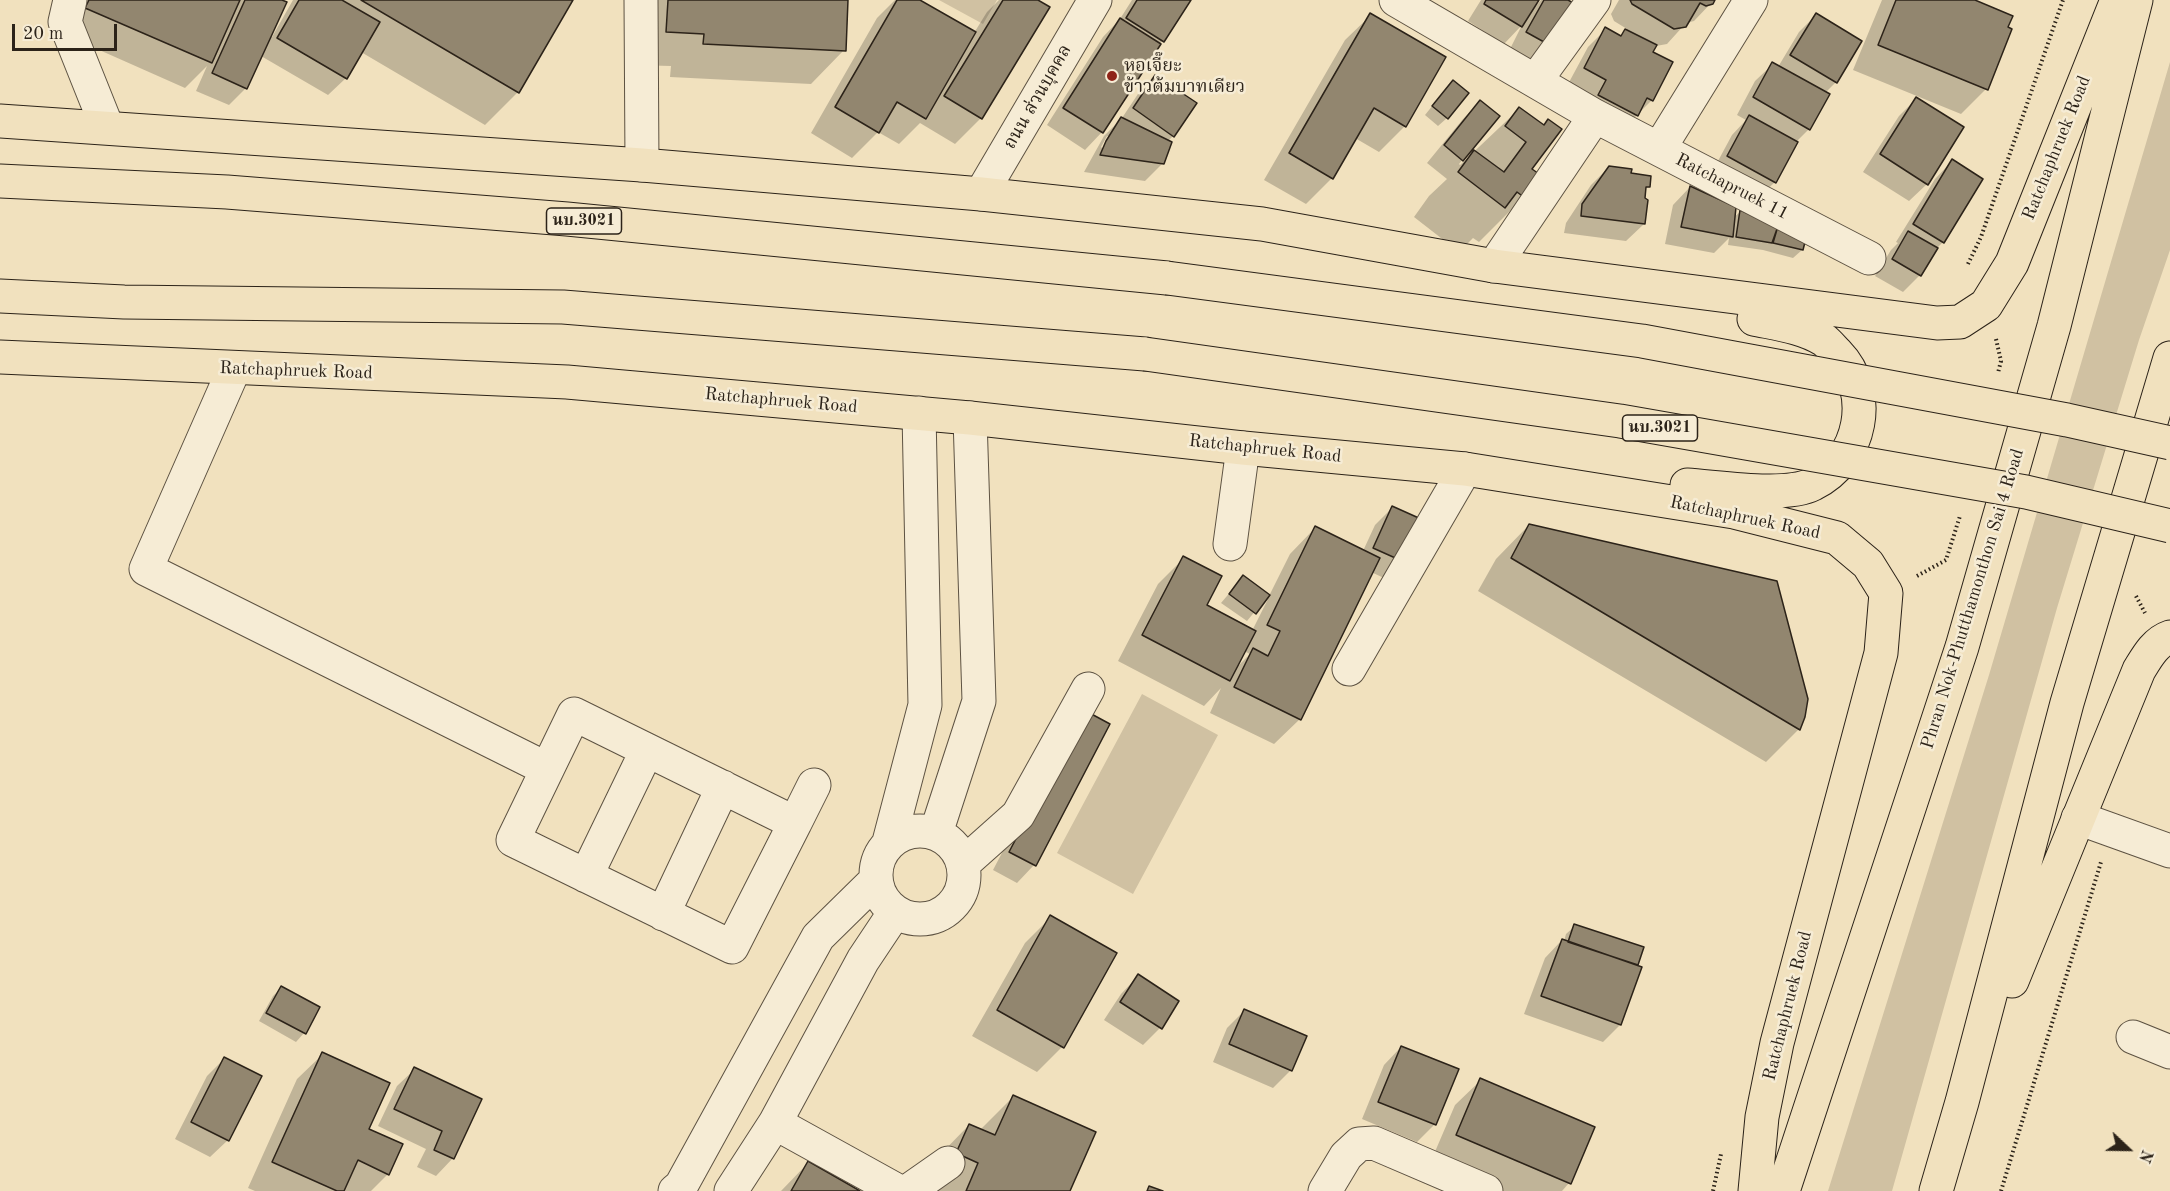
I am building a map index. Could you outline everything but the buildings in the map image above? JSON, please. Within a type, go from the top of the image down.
[{"type":"main road","name":"Ratchaphruek Road","points":[[0,121],[642,165],[981,194],[1262,224],[1506,268],[1937,323],[1960,322],[1986,305],[2012,263],[2117,0]]},
{"type":"main road","name":"Phran Nok-Phutthamonthon Sai 4 Road","points":[[1783,1191],[1962,647],[2054,326],[2136,0]]},
{"type":"main road","name":"นบ.3021","points":[[0,181],[227,192],[555,218],[1167,278],[1642,341],[2067,420],[2170,443]]},
{"type":"main road","points":[[1465,469],[1786,492],[1813,484],[1836,467],[1853,444],[1860,416],[1857,387],[1845,362],[1825,341],[1799,329],[1506,268]]},
{"type":"main road","name":"นบ.3021","points":[[0,297],[124,302],[563,307],[1145,354],[1620,421],[2026,492],[2170,526]]},
{"type":"main road","name":"Ratchaphruek Road","points":[[0,357],[567,382],[970,418],[1243,448],[1465,469],[1734,512],[1837,538],[1868,564],[1886,593],[1881,653],[1777,1043],[1762,1117],[1755,1191]]},
{"type":"main road","points":[[1936,1191],[1962,1102],[2067,703],[2170,358]]},
{"type":"main road","points":[[1962,1102],[2139,670],[2150,652],[2170,637]]},
{"type":"street","points":[[70,0],[65,22],[107,127]]},
{"type":"street","points":[[641,0],[642,165]]},
{"type":"street","name":"ถนน ส่วนบุคคล","points":[[981,194],[1095,0]]},
{"type":"street","name":"Ratchapruek 11","points":[[1396,0],[1595,116],[1869,258]]},
{"type":"street","points":[[1536,80],[1594,0]]},
{"type":"street","points":[[1659,149],[1751,0]]},
{"type":"street","points":[[1506,268],[1595,116]]},
{"type":"street","points":[[234,369],[146,570],[547,769]]},
{"type":"street","points":[[889,842],[925,705],[919,413]]},
{"type":"street","points":[[936,833],[979,700],[970,418]]},
{"type":"street","points":[[1230,544],[1243,448]]},
{"type":"street","points":[[1349,669],[1465,469]]},
{"type":"street","points":[[963,864],[1018,815],[1088,689]]},
{"type":"street","points":[[795,823],[574,714],[513,840],[732,947],[795,823],[814,785]]},
{"type":"street","points":[[586,876],[647,750]]},
{"type":"street","points":[[663,914],[723,787]]},
{"type":"street","points":[[2078,818],[2170,852]]},
{"type":"street","points":[[924,830],[947,839],[957,850],[963,864],[964,876],[962,888],[950,908],[929,918],[917,919],[895,912],[879,893],[876,880],[876,867],[880,854],[889,842],[899,835],[924,830]]},
{"type":"street","points":[[675,1191],[681,1186],[818,937],[876,880]]},
{"type":"street","points":[[700,1149],[738,1180],[775,1123],[863,960],[895,912]]},
{"type":"street","points":[[2133,1037],[2170,1053]]},
{"type":"street","points":[[775,1123],[898,1191]]},
{"type":"street","points":[[1325,1191],[1346,1155],[1359,1144],[1374,1143],[1486,1191]]},
{"type":"street","points":[[908,1191],[948,1163]]},
{"type":"path","points":[[1963,273],[1981,237],[2063,0]]},
{"type":"path","points":[[1886,593],[1946,560],[1958,522]]},
{"type":"path","points":[[2001,1191],[2111,830]]},
{"type":"shaded area","points":[[939,0],[997,0],[983,24]]},
{"type":"shaded area","points":[[2170,62],[2170,250],[2139,340],[2057,608],[1892,1191],[1828,1191],[1989,675]]},
{"type":"shaded area","points":[[1142,694],[1218,735],[1133,894],[1057,853]]},
{"type":"place","name":"หอเจี๊ยะ ข้าวต้มบาทเดียว","points":[[1112,76]]}]
